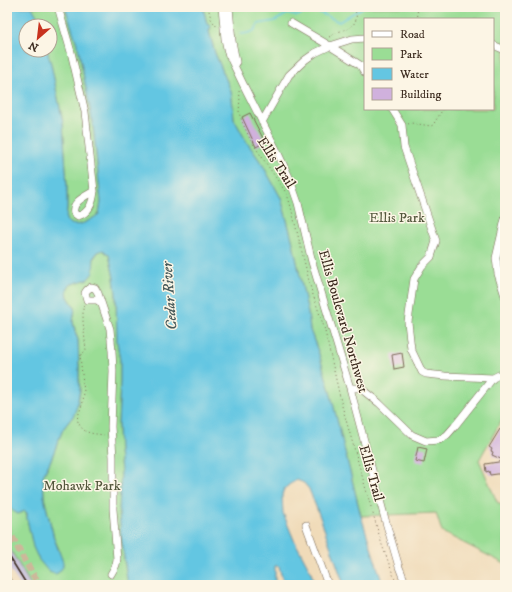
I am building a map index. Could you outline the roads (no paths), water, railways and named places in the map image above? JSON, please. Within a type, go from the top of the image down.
[{"type":"street","points":[[58,7],[71,52],[85,112],[94,192]]},
{"type":"street","name":"Ellis Boulevard Northwest","points":[[222,7],[228,53],[276,149],[289,177],[298,203],[312,262],[350,388],[399,567],[406,585]]},
{"type":"street","name":"Ellis Boulevard Northwest","points":[[229,7],[232,41],[238,72]]},
{"type":"street","points":[[291,22],[360,65],[364,71]]},
{"type":"street","points":[[262,122],[289,75],[305,60],[315,53],[330,46],[352,39],[364,38]]},
{"type":"street","points":[[494,44],[505,50]]},
{"type":"street","points":[[393,110],[402,125],[404,147],[436,241],[431,257],[422,266],[414,279],[408,322],[411,350],[422,372],[426,374],[493,378]]},
{"type":"street","points":[[505,219],[496,258],[498,274],[505,296]]},
{"type":"street","points":[[101,303],[97,300],[87,300],[85,294],[87,290],[91,287],[95,288],[98,293],[110,329],[112,351],[111,409],[117,560],[111,574]]},
{"type":"street","points":[[350,388],[360,388],[412,435],[426,441],[439,440],[447,435],[454,427],[493,378],[505,372]]},
{"type":"street","points":[[306,525],[328,585]]},
{"type":"street","points":[[7,580],[10,585]]},
{"type":"water","name":"Cedar River","points":[[7,7],[32,7],[37,16],[38,18],[18,18],[18,58],[49,58],[63,123],[67,186],[66,220],[73,225],[78,225],[99,214],[101,202],[93,125],[78,47],[65,7],[203,7],[207,24],[211,26],[209,31],[215,53],[231,91],[234,119],[281,198],[292,239],[308,313],[310,330],[330,391],[361,516],[383,585],[344,585],[309,489],[304,483],[297,480],[284,489],[282,495],[283,513],[294,540],[310,570],[315,585],[284,585],[279,567],[275,566],[275,585],[129,585],[119,513],[121,471],[118,425],[120,360],[117,342],[116,294],[109,255],[103,250],[98,252],[94,257],[93,273],[88,279],[72,284],[68,287],[67,291],[68,297],[75,308],[73,322],[78,340],[80,389],[74,415],[63,429],[43,476],[44,497],[54,538],[63,562],[63,567],[58,573],[55,574],[49,572],[39,560],[33,547],[27,513],[25,511],[18,514],[7,505]]},
{"type":"waterway","points":[[241,34],[252,32],[258,24],[275,21],[287,14],[297,16],[311,10],[339,22],[362,7]]},
{"type":"tunnel","points":[[7,528],[40,585]]},
{"type":"railway","points":[[7,553],[27,585]]},
{"type":"park label","name":"Ellis Park","points":[[397,217]]},
{"type":"park label","name":"Mohawk Park","points":[[82,485]]}]
